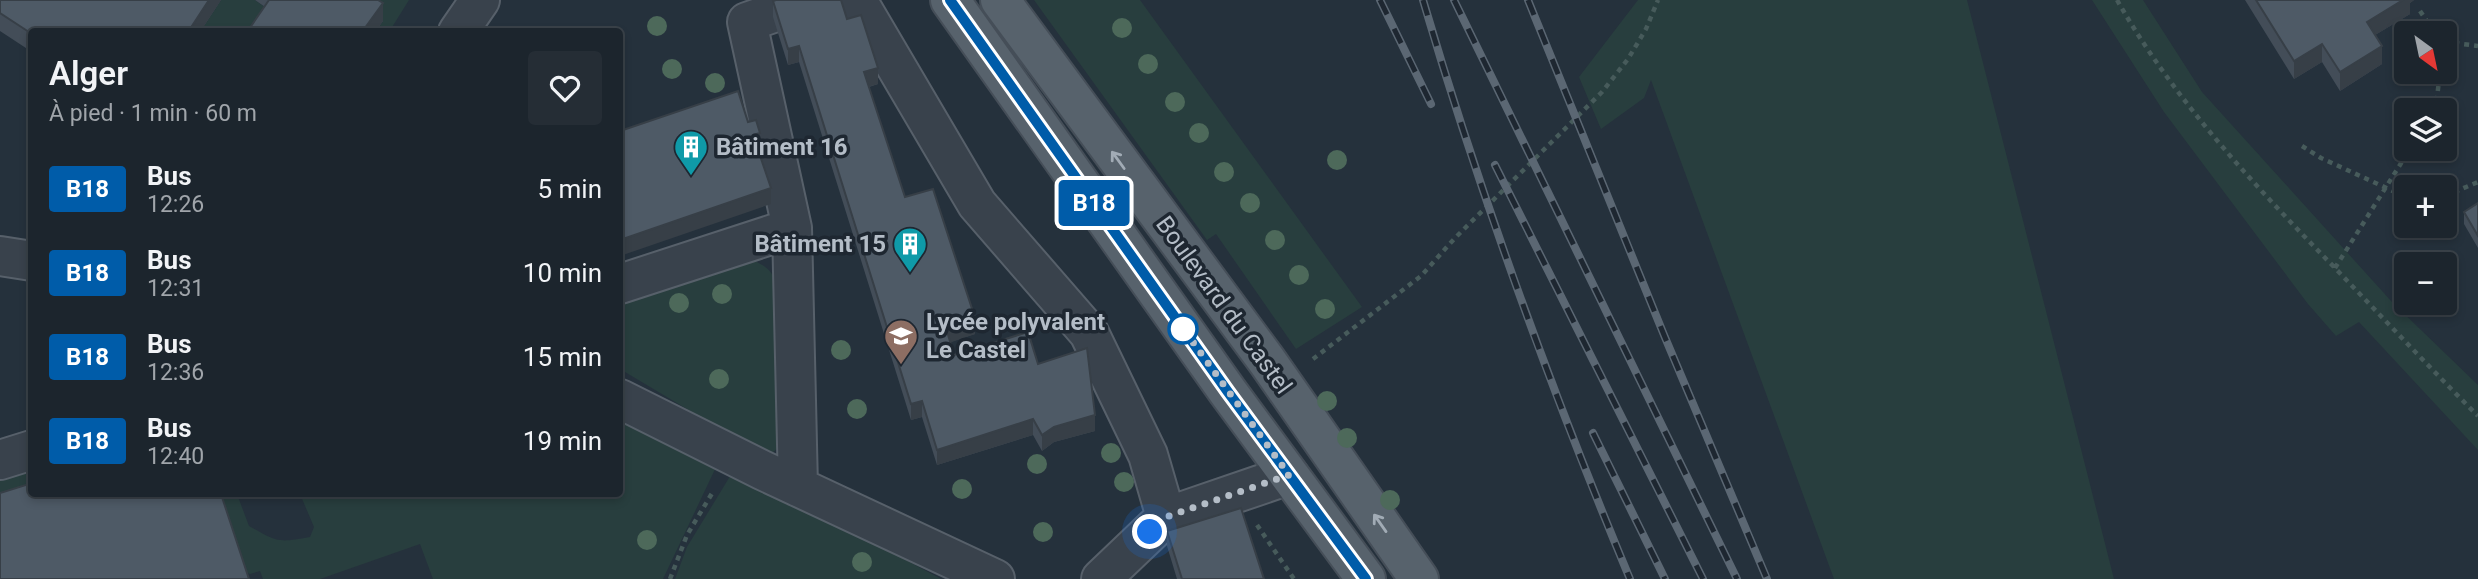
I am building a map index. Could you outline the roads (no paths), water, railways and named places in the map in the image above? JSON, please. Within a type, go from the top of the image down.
[{"type":"main road","name":"Boulevard du Castel","points":[[950,0],[1366,579]]},
{"type":"main road","name":"Boulevard du Castel","points":[[1000,0],[1267,361],[1419,579]]},
{"type":"street","points":[[461,28],[480,0]]},
{"type":"street","points":[[798,486],[792,228],[747,22],[810,0]]},
{"type":"street","points":[[857,0],[977,204],[1089,333],[1148,455],[1166,517]]},
{"type":"street","points":[[623,283],[792,228]]},
{"type":"street","points":[[0,256],[28,260]]},
{"type":"street","points":[[623,400],[992,578]]},
{"type":"street","points":[[0,460],[28,451]]},
{"type":"street","points":[[1101,579],[1166,517],[1289,475]]},
{"type":"railway","points":[[1380,0],[1431,104]]},
{"type":"railway","points":[[1423,0],[1493,220],[1572,436],[1630,579]]},
{"type":"railway","points":[[1454,0],[1737,579]]},
{"type":"railway","points":[[1528,0],[1664,335],[1767,579]]},
{"type":"railway","points":[[1495,165],[1703,579]]},
{"type":"railway","points":[[1593,433],[1665,579]]},
{"type":"place","name":"Bâtiment 16","points":[[691,177]]},
{"type":"place","name":"Bâtiment 15","points":[[910,274]]},
{"type":"place","name":"Lycée polyvalent Le Castel","points":[[901,366]]}]
